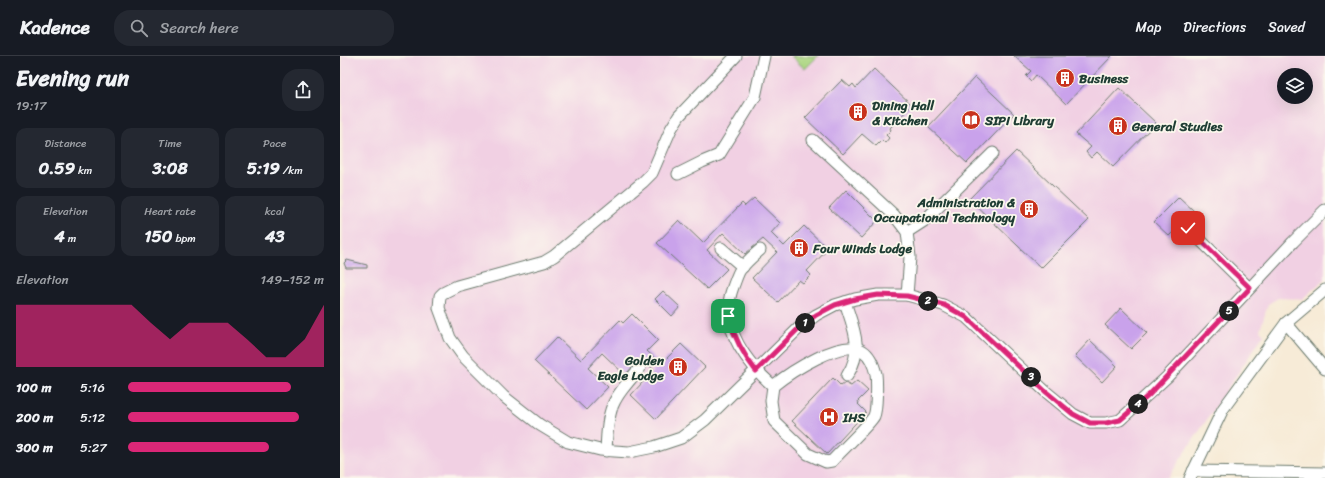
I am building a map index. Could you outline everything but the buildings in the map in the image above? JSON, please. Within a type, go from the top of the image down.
[{"type":"street","points":[[736,56],[679,116],[671,128],[652,172],[643,182],[554,256],[535,266],[457,286],[443,293],[438,302],[450,338],[463,356],[503,396],[540,425],[568,442],[606,451],[629,452],[654,447],[681,438],[705,420],[800,327],[816,315],[845,302],[878,295],[907,296],[944,305],[966,317],[1045,391],[1073,414],[1090,423],[1106,423],[1120,420],[1149,395],[1325,210]]},
{"type":"street","points":[[678,174],[719,155],[755,97],[764,56]]},
{"type":"street","points":[[813,140],[894,215],[907,232],[910,257],[907,296]]},
{"type":"street","points":[[907,232],[924,221],[993,154]]},
{"type":"street","points":[[1188,228],[1250,288]]},
{"type":"street","points":[[721,248],[743,267]]},
{"type":"street","points":[[760,250],[739,271],[729,298],[728,316],[734,335],[744,356],[756,371],[773,386]]},
{"type":"street","points":[[1325,290],[1286,323],[1223,409],[1191,474],[1325,473]]},
{"type":"street","points":[[845,302],[857,338],[857,349],[852,368],[847,376]]},
{"type":"street","points":[[1286,323],[1325,369]]},
{"type":"street","points":[[857,349],[863,350],[870,358],[874,367],[877,381],[874,416],[832,460],[826,462],[808,454],[774,420],[771,401],[773,386],[789,373],[827,353],[857,349]]},
{"type":"street","points":[[606,451],[607,420],[610,408],[616,396],[640,368]]},
{"type":"shaded area","points":[[342,56],[1325,56],[1325,279],[1302,299],[1278,298],[1268,304],[1260,330],[1264,334],[1168,478],[344,478]]},
{"type":"green space","points":[[791,56],[818,56],[805,69]]},
{"type":"place","name":"Business","points":[[1065,78]]},
{"type":"place","name":"Dining Hall & Kitchen","points":[[858,112]]},
{"type":"place","name":"SIPI Library","points":[[971,120]]},
{"type":"place","name":"General Studies","points":[[1118,126]]},
{"type":"place","name":"Administration & Occupational Technology","points":[[1029,209]]},
{"type":"place","name":"Four Winds Lodge","points":[[799,248]]},
{"type":"place","name":"Golden Eagle Lodge","points":[[678,367]]},
{"type":"place","name":"IHS","points":[[829,417]]},
{"type":"route","points":[[728,316],[734,335],[744,356],[756,371],[800,327],[816,315],[835,305],[855,299],[878,295],[907,296],[944,305],[966,317],[1045,391],[1073,414],[1090,423],[1106,423],[1120,420],[1149,395],[1250,288],[1188,228]]}]
